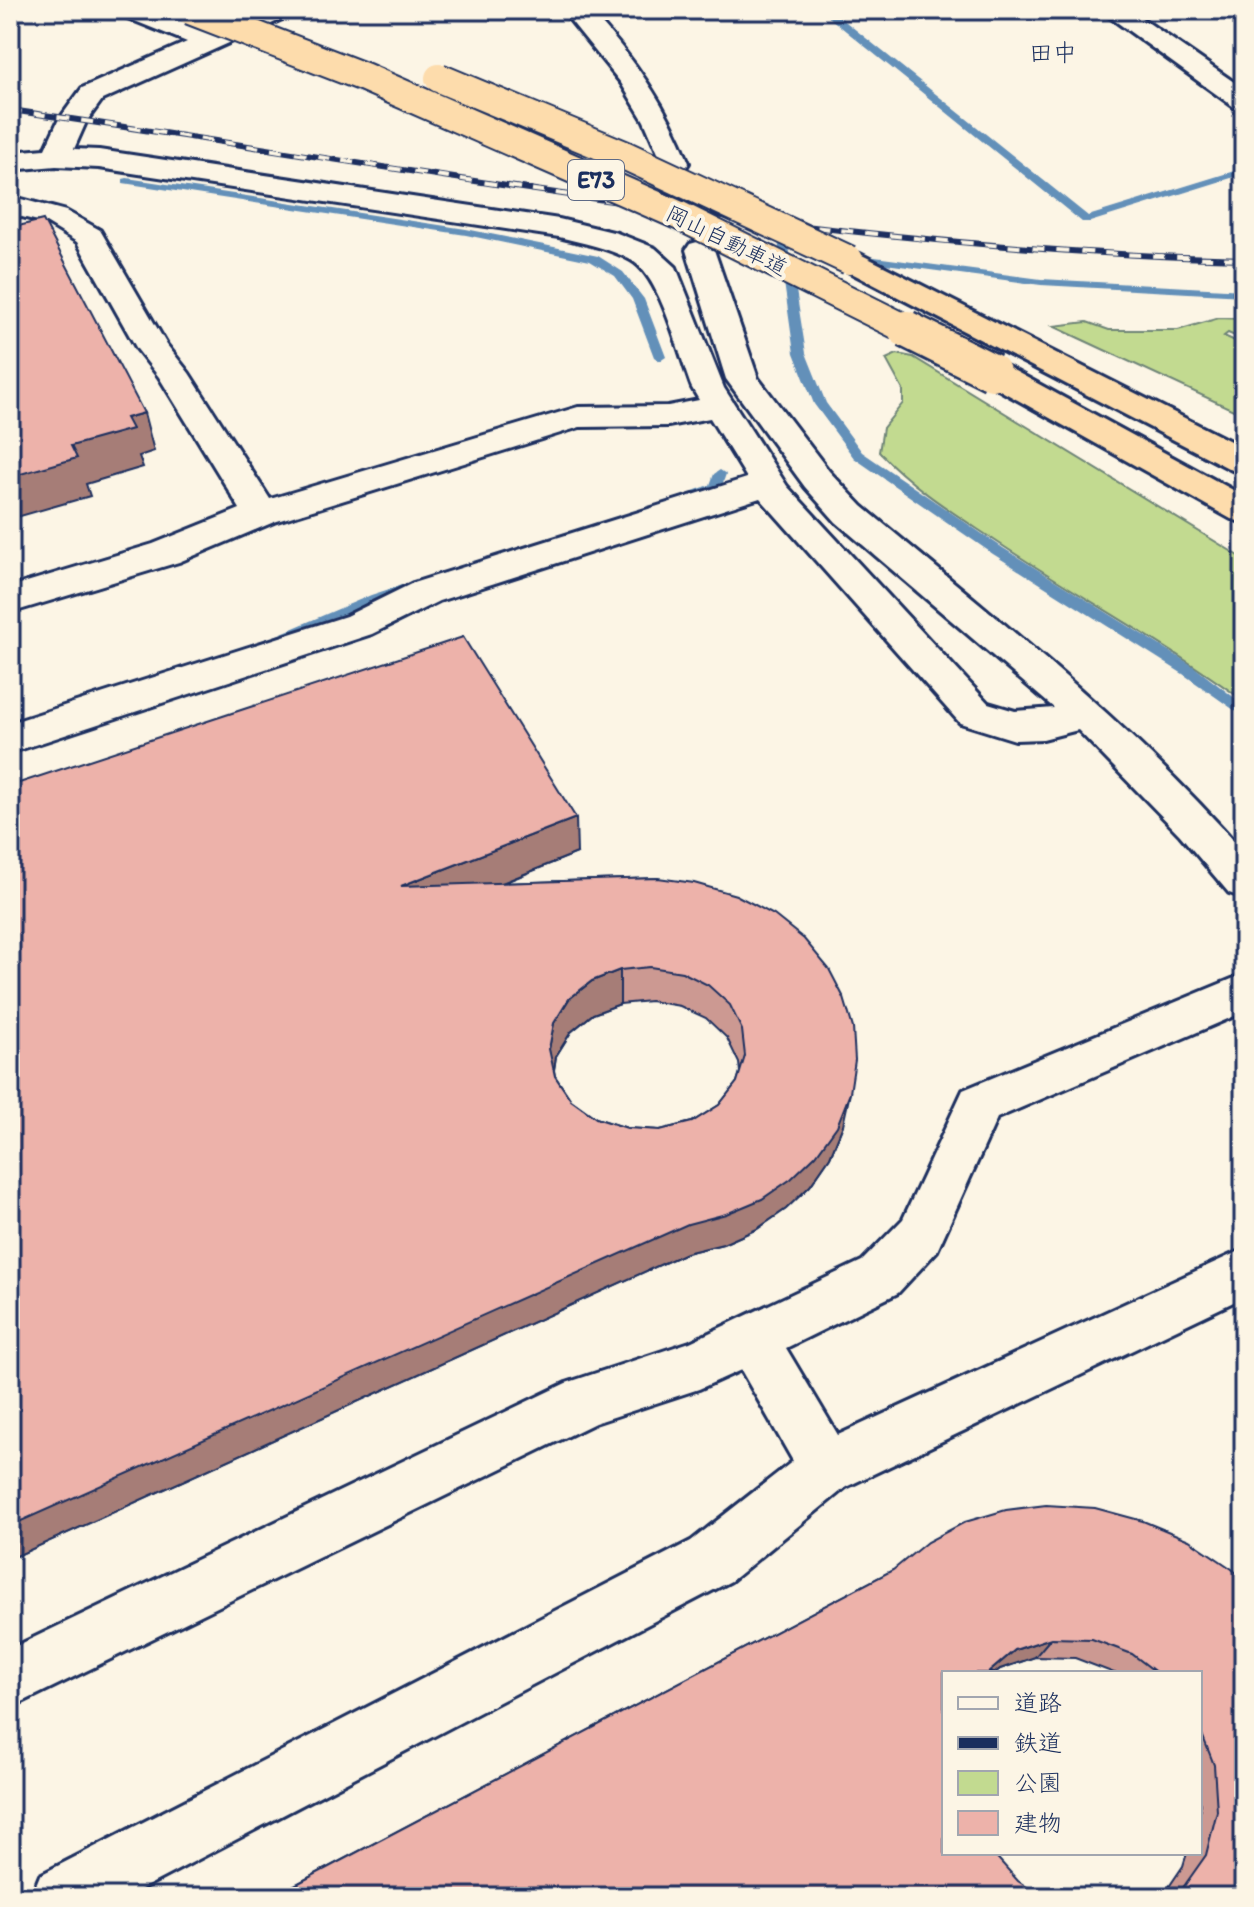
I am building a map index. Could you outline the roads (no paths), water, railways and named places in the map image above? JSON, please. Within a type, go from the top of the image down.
[{"type":"highway","name":"岡山自動車道","points":[[190,10],[364,77],[678,215],[992,372],[1244,511]]},
{"type":"highway","points":[[265,10],[308,27]]},
{"type":"highway","name":"岡山自動車道","points":[[409,65],[624,155],[1047,350],[1244,462]]},
{"type":"highway","points":[[1047,350],[1244,432]]},
{"type":"street","points":[[129,10],[208,41]]},
{"type":"street","points":[[56,157],[72,121],[92,94],[282,10]]},
{"type":"street","points":[[575,10],[629,77],[665,133],[675,163]]},
{"type":"street","points":[[1113,10],[1244,101]]},
{"type":"street","points":[[10,161],[56,157],[99,159],[559,228],[606,239],[644,254],[665,274],[708,388],[768,483],[974,713],[995,724],[1026,727],[1062,722],[1085,713]]},
{"type":"street","points":[[10,205],[56,217],[89,236],[153,349],[173,373],[261,514]]},
{"type":"street","points":[[701,250],[742,379],[817,479],[849,514],[1085,713],[1195,824],[1244,881]]},
{"type":"street","points":[[10,600],[166,553],[261,514],[578,417],[668,416],[720,406]]},
{"type":"street","points":[[10,738],[359,625],[426,592],[768,483]]},
{"type":"street","points":[[10,1679],[585,1401],[699,1364],[880,1277],[920,1235],[980,1104],[1244,992]]},
{"type":"street","points":[[62,1897],[711,1561],[827,1468],[1239,1286]]},
{"type":"street","points":[[752,1339],[827,1468]]},
{"type":"waterway","points":[[825,10],[1086,220],[1244,171]]},
{"type":"waterway","points":[[127,181],[466,232],[594,258],[619,274],[638,299],[660,357]]},
{"type":"waterway","points":[[783,240],[800,353],[820,404],[858,455],[998,551],[1188,670],[1244,712]]},
{"type":"waterway","points":[[852,257],[1041,282],[1244,293]]},
{"type":"waterway","points":[[698,494],[716,488],[720,474]]},
{"type":"waterway","points":[[275,641],[376,598],[417,585]]},
{"type":"railway","points":[[10,110],[625,203],[779,223],[934,240],[1089,252],[1244,259]]},
{"type":"district","name":"田中","points":[[1053,53]]}]
